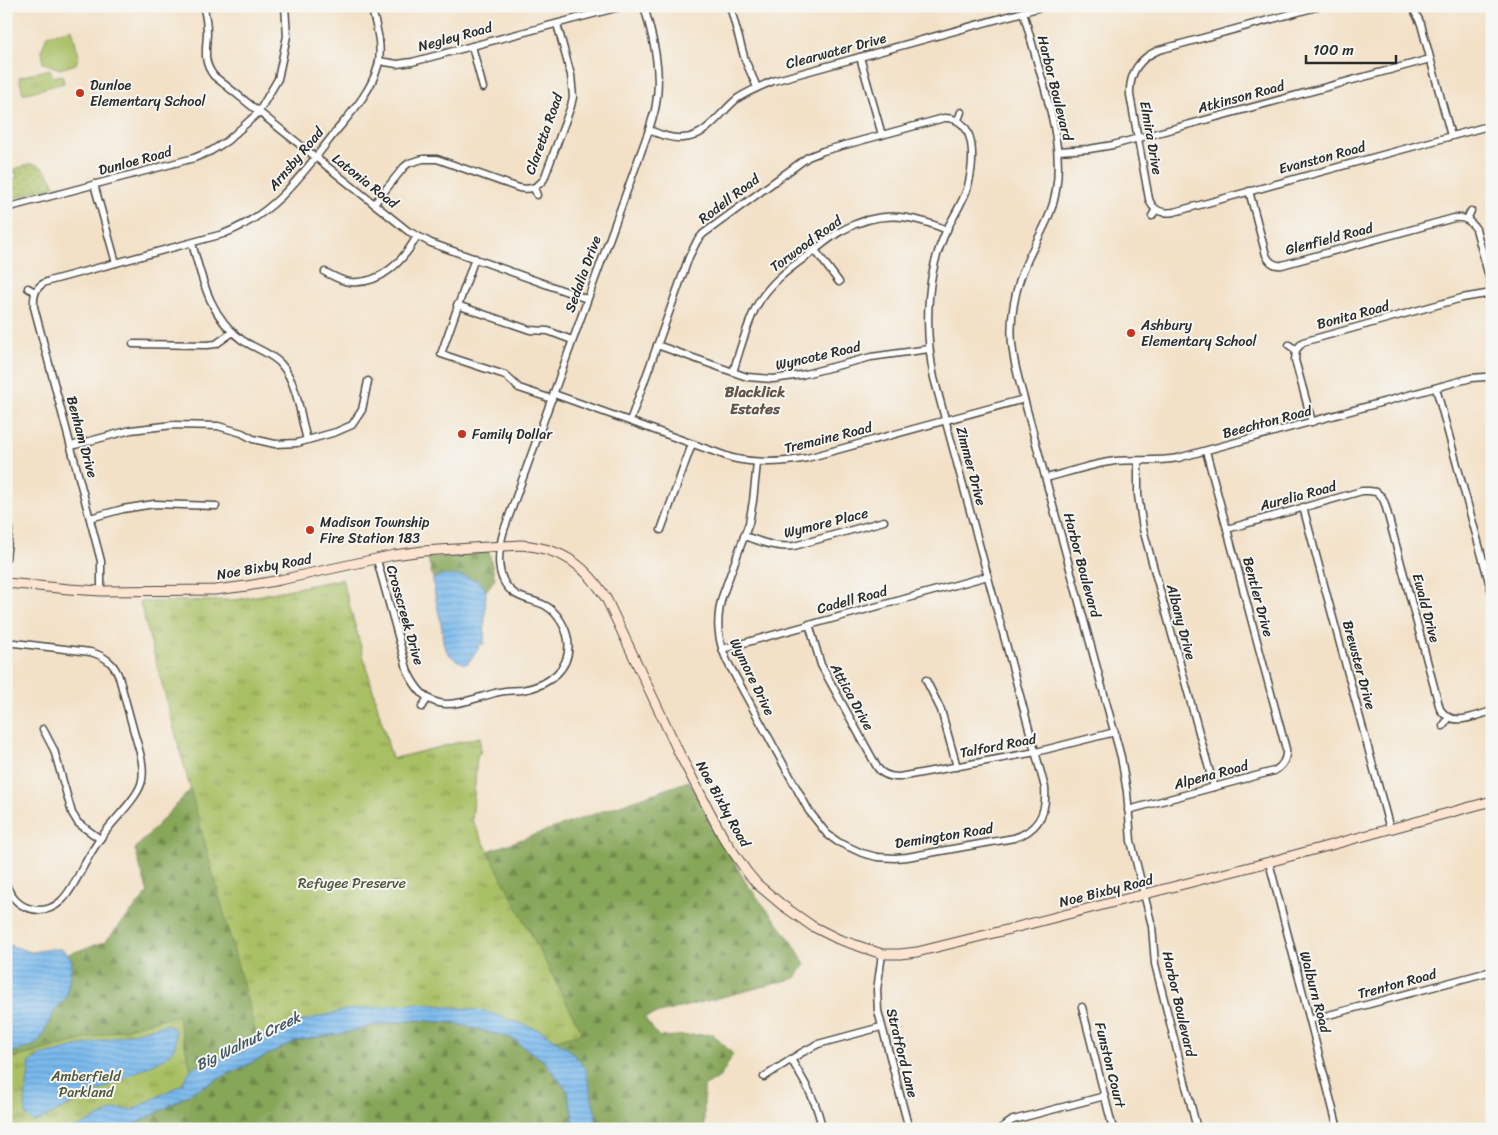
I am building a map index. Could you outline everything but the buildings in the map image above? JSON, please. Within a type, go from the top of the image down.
[{"type":"street","name":"Latonia Road","points":[[203,6],[206,24],[206,58],[210,71],[219,81],[258,113],[374,204],[417,236],[587,299]]},
{"type":"street","name":"Dunloe Road","points":[[6,208],[194,158],[211,151],[227,141],[258,113],[278,79],[287,36],[285,6]]},
{"type":"street","name":"Arnsby Road","points":[[35,292],[45,283],[233,230],[246,225],[263,213],[284,195],[315,158],[363,97],[374,79],[380,51],[371,6]]},
{"type":"street","name":"Negley Road","points":[[379,61],[397,64],[404,63],[623,6]]},
{"type":"street","name":"Sedalia Drive","points":[[500,546],[504,530],[649,130],[656,106],[658,79],[656,52],[644,6]]},
{"type":"street","points":[[739,6],[731,7],[745,60],[757,87]]},
{"type":"street","name":"Clearwater Drive","points":[[649,130],[677,138],[690,137],[708,128],[739,98],[757,87],[773,81],[1045,6]]},
{"type":"street","name":"Elmira Drive","points":[[1158,210],[1152,206],[1149,198],[1132,108],[1131,79],[1138,66],[1147,56],[1159,50],[1320,6]]},
{"type":"street","points":[[1412,6],[1421,24],[1451,136]]},
{"type":"street","name":"Harbor Boulevard","points":[[1023,12],[1053,120],[1058,151],[1058,170],[1053,205],[1023,270],[1015,295],[1012,350],[1121,757],[1131,841],[1152,926],[1156,969],[1197,1129]]},
{"type":"street","name":"Claretta Road","points":[[374,204],[404,167],[430,158],[443,160],[519,188],[534,188],[541,183],[571,106],[572,97],[571,75],[558,24]]},
{"type":"street","points":[[472,46],[483,88]]},
{"type":"street","points":[[860,57],[882,136]]},
{"type":"street","name":"Atkinson Road","points":[[1058,151],[1100,148],[1430,59]]},
{"type":"street","points":[[958,120],[961,112]]},
{"type":"street","name":"Rodell Road","points":[[630,421],[689,257],[703,234],[808,157],[944,118],[958,120]]},
{"type":"street","name":"Zimmer Drive","points":[[958,120],[965,126],[969,134],[972,165],[968,187],[947,230],[933,272],[929,293],[929,349],[934,378],[1045,788],[1046,805],[1039,821]]},
{"type":"street","name":"Evanston Road","points":[[1158,210],[1167,213],[1174,212],[1492,124]]},
{"type":"street","points":[[94,184],[116,263]]},
{"type":"street","points":[[534,188],[537,195]]},
{"type":"street","name":"Glenfield Road","points":[[1249,191],[1270,266],[1282,265],[1454,218],[1467,219]]},
{"type":"street","points":[[1152,216],[1158,210]]},
{"type":"street","points":[[1471,211],[1467,219],[1476,229],[1492,288]]},
{"type":"street","name":"Torwood Road","points":[[733,372],[752,317],[763,296],[778,278],[839,232],[867,220],[882,217],[915,218],[947,230]]},
{"type":"street","points":[[325,272],[349,282],[376,278],[395,266],[403,258],[417,236]]},
{"type":"street","points":[[192,243],[206,293],[213,306],[233,332],[242,340],[280,363],[287,373],[294,388],[307,440]]},
{"type":"street","points":[[815,250],[840,282]]},
{"type":"street","points":[[474,258],[457,305],[530,330],[548,331],[572,340]]},
{"type":"street","points":[[28,288],[35,292]]},
{"type":"street","name":"Benham Drive","points":[[35,292],[34,307],[101,561],[100,591]]},
{"type":"street","name":"Bonita Road","points":[[1296,350],[1304,342],[1462,298],[1492,294]]},
{"type":"street","name":"Tremaine Road","points":[[457,305],[441,354],[505,375],[519,388],[553,396],[630,421],[732,458],[757,463],[778,463],[807,458],[1024,399]]},
{"type":"street","points":[[133,344],[216,344],[233,332]]},
{"type":"street","name":"Wyncote Road","points":[[657,345],[733,372],[756,378],[784,379],[871,357],[929,349]]},
{"type":"street","points":[[1289,345],[1296,350],[1296,367],[1312,422]]},
{"type":"street","name":"Beechton Road","points":[[1046,478],[1104,463],[1167,460],[1471,378],[1492,378]]},
{"type":"street","points":[[71,446],[131,430],[173,424],[218,426],[231,429],[253,439],[275,444],[307,440],[344,430],[352,425],[362,410],[368,382]]},
{"type":"street","points":[[1436,388],[1492,593]]},
{"type":"street","points":[[661,530],[692,444]]},
{"type":"street","name":"Bentler Drive","points":[[1206,451],[1286,749]]},
{"type":"street","name":"Albany Drive","points":[[1138,461],[1138,495],[1143,529],[1214,787]]},
{"type":"street","name":"Wymore Drive","points":[[757,463],[753,501],[744,536],[719,609],[718,629],[722,649],[809,811],[827,834],[848,847]]},
{"type":"street","name":"Aurelia Road","points":[[1227,529],[1362,491],[1377,490]]},
{"type":"street","name":"Ewald Drive","points":[[1377,490],[1385,504],[1440,709],[1448,718]]},
{"type":"street","points":[[90,518],[123,509],[154,504],[216,506]]},
{"type":"street","name":"Brewster Drive","points":[[1303,507],[1390,829]]},
{"type":"street","points":[[6,512],[9,531],[6,558]]},
{"type":"street","name":"Wymore Place","points":[[744,536],[773,546],[794,546],[884,521]]},
{"type":"street","name":"Noe Bixby Road","points":[[6,583],[100,591],[199,591],[280,580],[423,551],[521,545],[544,549],[564,556],[587,573],[600,588],[607,600],[680,755],[723,837],[747,872],[757,884],[782,905],[812,926],[838,939],[882,954],[917,952],[1145,895],[1492,801]]},
{"type":"street","points":[[422,707],[428,698],[436,702],[457,704],[496,692],[529,688],[546,682],[559,672],[564,665],[568,640],[564,626],[552,610],[545,605],[514,594],[505,585],[500,573],[500,546]]},
{"type":"street","name":"Crosscreek Drive","points":[[377,560],[408,672],[416,687],[428,698]]},
{"type":"street","name":"Cadell Road","points":[[722,649],[988,576]]},
{"type":"street","name":"Attica Drive","points":[[809,624],[816,652],[824,672],[884,777]]},
{"type":"street","points":[[6,642],[90,652],[102,656],[113,664],[119,677],[142,761],[143,777],[138,791],[100,839],[63,900],[48,908],[34,909],[24,906],[14,899],[6,884]]},
{"type":"street","points":[[926,680],[941,710],[957,767]]},
{"type":"street","points":[[1443,726],[1448,718],[1455,720],[1492,711]]},
{"type":"street","points":[[43,729],[54,750],[72,813],[78,823],[100,839]]},
{"type":"street","name":"Talford Road","points":[[884,777],[899,777],[1036,752],[1115,732]]},
{"type":"street","name":"Alpena Road","points":[[1128,810],[1274,771],[1287,765],[1286,749]]},
{"type":"street","name":"Demington Road","points":[[848,847],[877,857],[906,857],[1014,838],[1028,832],[1039,821]]},
{"type":"street","name":"Walburn Road","points":[[1269,862],[1338,1129]]},
{"type":"street","name":"Stratford Lane","points":[[882,954],[877,1001],[881,1026],[909,1129]]},
{"type":"street","name":"Trenton Road","points":[[1310,1020],[1492,971]]},
{"type":"street","name":"Funston Court","points":[[1082,1007],[1113,1129]]},
{"type":"street","points":[[764,1077],[818,1044],[881,1026]]},
{"type":"street","points":[[791,1059],[810,1092],[822,1129]]},
{"type":"street","points":[[1000,1129],[1013,1120],[1105,1096]]},
{"type":"green space","points":[[72,29],[79,56],[76,64],[60,69],[43,63],[42,49],[47,35]]},
{"type":"green space","points":[[50,69],[53,77],[62,75],[64,83],[23,94],[19,77]]},
{"type":"green space","points":[[29,164],[42,167],[51,177],[55,186],[6,200],[6,172],[11,170],[10,177],[16,178],[17,175],[13,173],[13,170]]},
{"type":"green space","points":[[489,552],[495,579],[486,591],[482,583],[440,575],[433,579],[428,558]]},
{"type":"green space","points":[[342,579],[392,759],[480,737],[480,753],[477,755],[472,820],[488,851],[689,781],[746,883],[793,943],[805,964],[796,978],[644,1017],[659,1037],[713,1034],[733,1054],[721,1076],[704,1087],[704,1129],[595,1129],[596,1115],[571,1051],[418,1003],[259,1044],[258,1042],[241,1052],[191,1069],[177,1015],[6,1060],[6,1054],[31,1047],[40,1040],[56,1008],[66,998],[72,961],[68,954],[105,942],[148,893],[135,849],[191,789],[140,602],[237,600]]},
{"type":"green space","name":"Refugee Preserve","points":[[342,579],[392,759],[480,737],[480,753],[477,755],[472,820],[582,1033],[535,1045],[430,1007],[259,1044],[140,602],[237,600]]},
{"type":"green space","name":"Amberfield Parkland","points":[[177,1015],[194,1081],[97,1129],[6,1129],[6,1060]]},
{"type":"green space","points":[[416,1020],[454,1023],[511,1038],[544,1061],[567,1090],[573,1116],[573,1129],[126,1129],[198,1089],[296,1041],[344,1033],[374,1025]]},
{"type":"water","points":[[440,575],[464,576],[482,583],[486,591],[484,644],[480,644],[467,664],[453,658],[445,649],[443,643],[433,579]]},
{"type":"water","points":[[6,944],[31,952],[62,949],[72,961],[66,998],[56,1008],[40,1040],[31,1047],[6,1054]]},
{"type":"water","points":[[418,1003],[485,1011],[542,1031],[571,1051],[585,1068],[596,1115],[595,1129],[573,1129],[573,1116],[567,1090],[544,1061],[511,1038],[454,1023],[416,1020],[374,1025],[344,1033],[296,1041],[198,1089],[126,1129],[74,1129],[115,1109],[132,1110],[182,1084],[191,1069],[241,1052],[290,1024],[346,1010]]},
{"type":"water","points":[[168,1024],[175,1030],[175,1043],[174,1049],[165,1058],[34,1123],[26,1115],[25,1102],[30,1062],[40,1056]]},
{"type":"place","name":"Dunloe Elementary School","points":[[80,93]]},
{"type":"place","name":"Ashbury Elementary School","points":[[1131,333]]},
{"type":"place","name":"Family Dollar","points":[[462,434]]},
{"type":"place","name":"Madison Township Fire Station 183","points":[[310,530]]},
{"type":"district","name":"Blacklick Estates","points":[[755,400]]},
{"type":"water label","name":"Big Walnut Creek","points":[[248,1041]]}]
